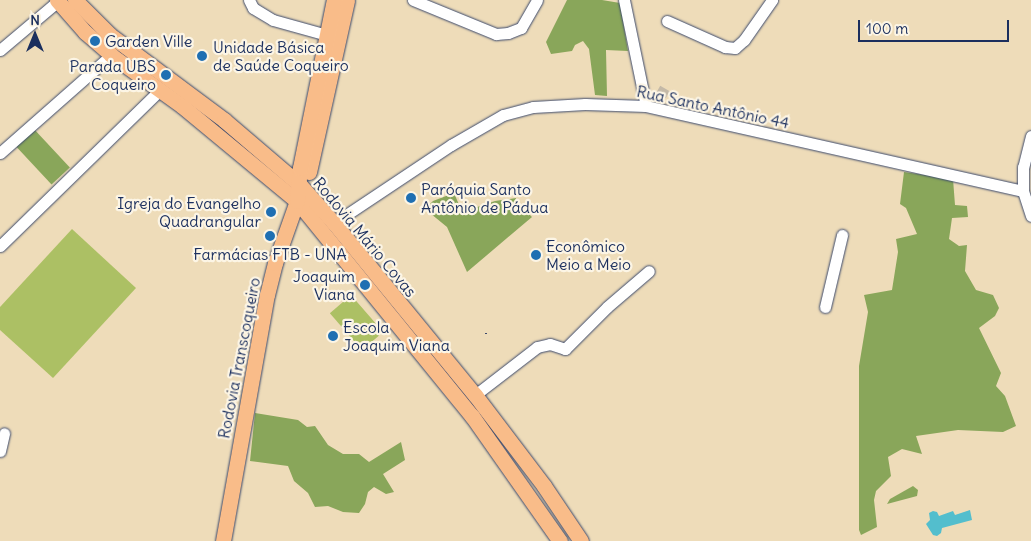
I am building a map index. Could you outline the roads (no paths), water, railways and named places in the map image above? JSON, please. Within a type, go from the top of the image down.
[{"type":"main road","name":"Rodovia Mário Covas","points":[[75,0],[110,35],[224,120],[300,185],[481,391],[581,541]]},
{"type":"main road","points":[[300,185],[300,168],[334,0]]},
{"type":"main road","points":[[300,185],[309,174],[347,0]]},
{"type":"main road","name":"Rodovia Mário Covas","points":[[58,1],[85,32],[111,55],[160,90],[261,169],[297,202],[472,416],[560,541]]},
{"type":"main road","name":"Rodovia Transcoqueiro","points":[[223,541],[267,295],[275,263],[297,202],[300,185]]},
{"type":"street","points":[[249,0],[253,8],[273,20],[327,35]]},
{"type":"street","points":[[413,0],[496,34],[508,33],[521,28],[537,0]]},
{"type":"street","points":[[624,0],[646,106]]},
{"type":"street","points":[[667,21],[725,47],[736,48],[744,40],[772,0]]},
{"type":"street","points":[[0,50],[58,1]]},
{"type":"street","points":[[0,153],[111,55]]},
{"type":"street","points":[[0,246],[160,90]]},
{"type":"street","name":"Rua Santo Antônio 44","points":[[334,223],[451,145],[509,113],[533,107],[563,105],[608,103],[646,106],[1023,191]]},
{"type":"street","points":[[1031,136],[1023,167],[1023,191],[1031,216]]},
{"type":"street","points":[[825,307],[842,235]]},
{"type":"street","points":[[481,391],[537,347],[550,344],[565,349],[607,307],[649,271]]},
{"type":"street","points":[[0,451],[4,433]]},
{"type":"street","points":[[530,496],[544,486]]},
{"type":"water","points":[[970,510],[972,520],[942,528],[941,533],[937,536],[933,535],[926,524],[930,520],[929,513],[933,511],[937,512],[939,516],[953,511],[955,515]]},
{"type":"tunnel","points":[[661,95],[665,88]]},
{"type":"tunnel","points":[[675,103],[677,96]]},
{"type":"place","name":"Garden Ville","points":[[95,41]]},
{"type":"place","name":"Unidade Básica de Saúde Coqueiro","points":[[202,56]]},
{"type":"place","name":"Parada UBS Coqueiro","points":[[166,75]]},
{"type":"place","name":"Paróquia Santo Antônio de Pádua","points":[[411,198]]},
{"type":"place","name":"Igreja do Evangelho Quadrangular","points":[[271,212]]},
{"type":"place","name":"Farmácias FTB - UNA","points":[[270,236]]},
{"type":"place","name":"Econômico Meio a Meio","points":[[536,255]]},
{"type":"place","name":"Joaquim Viana","points":[[365,285]]},
{"type":"place","name":"Escola Joaquim Viana","points":[[333,336]]}]
